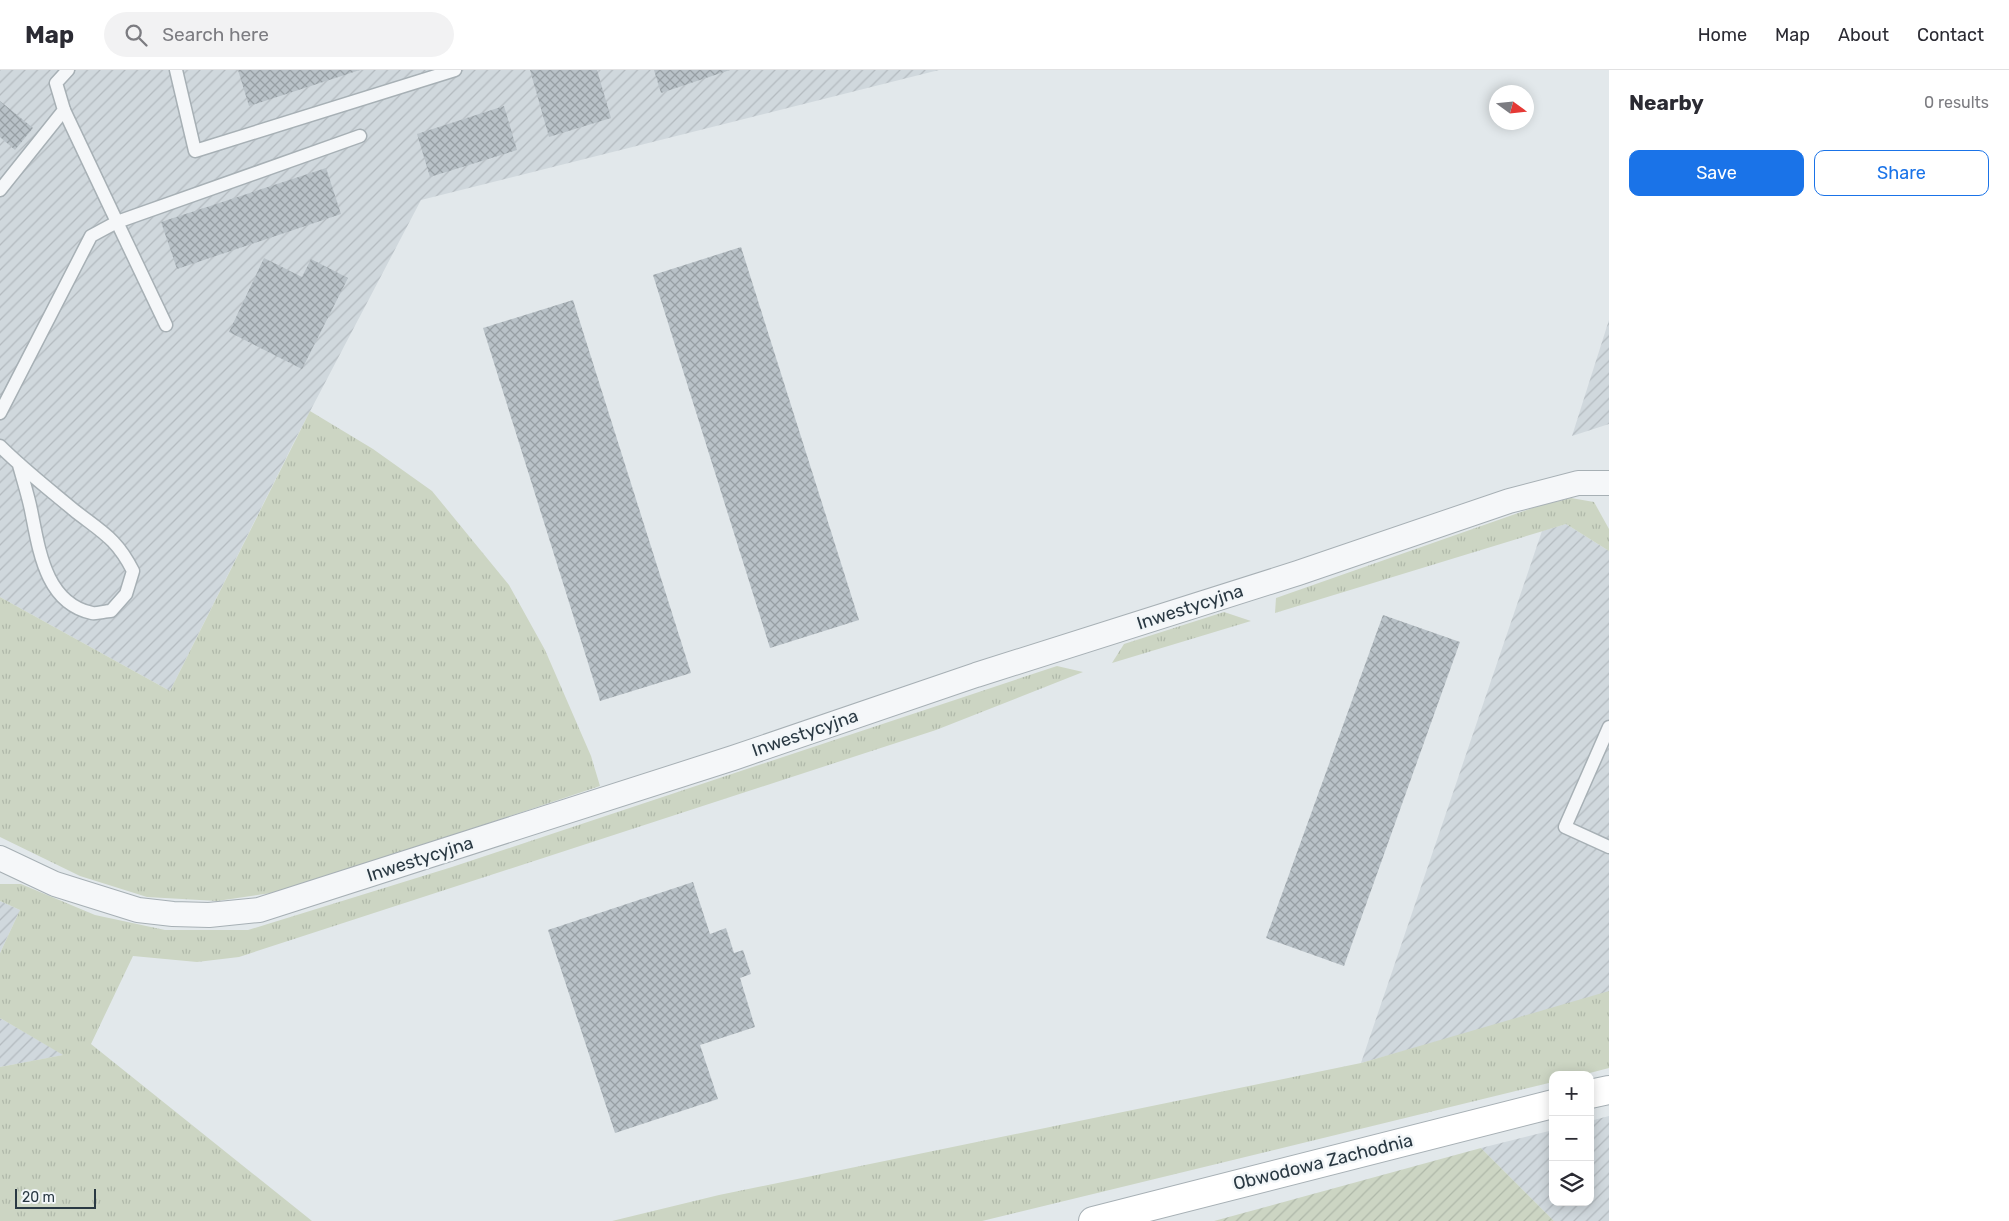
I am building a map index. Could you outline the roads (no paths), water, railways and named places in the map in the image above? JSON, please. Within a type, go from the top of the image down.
[{"type":"main road","points":[[1594,1093],[1609,1090]]},
{"type":"main road","name":"Obwodowa Zachodnia","points":[[1093,1221],[1549,1105]]},
{"type":"street","name":"Inwestycyjna","points":[[0,858],[55,884],[138,910],[173,914],[209,915],[259,910],[733,758],[976,675],[1298,573],[1509,501],[1578,483],[1609,483]]},
{"type":"lane","points":[[68,70],[56,83],[64,110],[166,325]]},
{"type":"lane","points":[[176,70],[195,151],[455,70]]},
{"type":"lane","points":[[0,190],[64,110]]},
{"type":"lane","points":[[0,413],[91,236],[117,222],[360,136]]},
{"type":"lane","points":[[0,446],[19,465],[112,539],[125,555],[133,571],[126,594],[111,611],[93,613],[68,603],[51,583],[38,545],[31,507],[19,465]]},
{"type":"lane","points":[[1609,727],[1564,827],[1609,847]]}]
